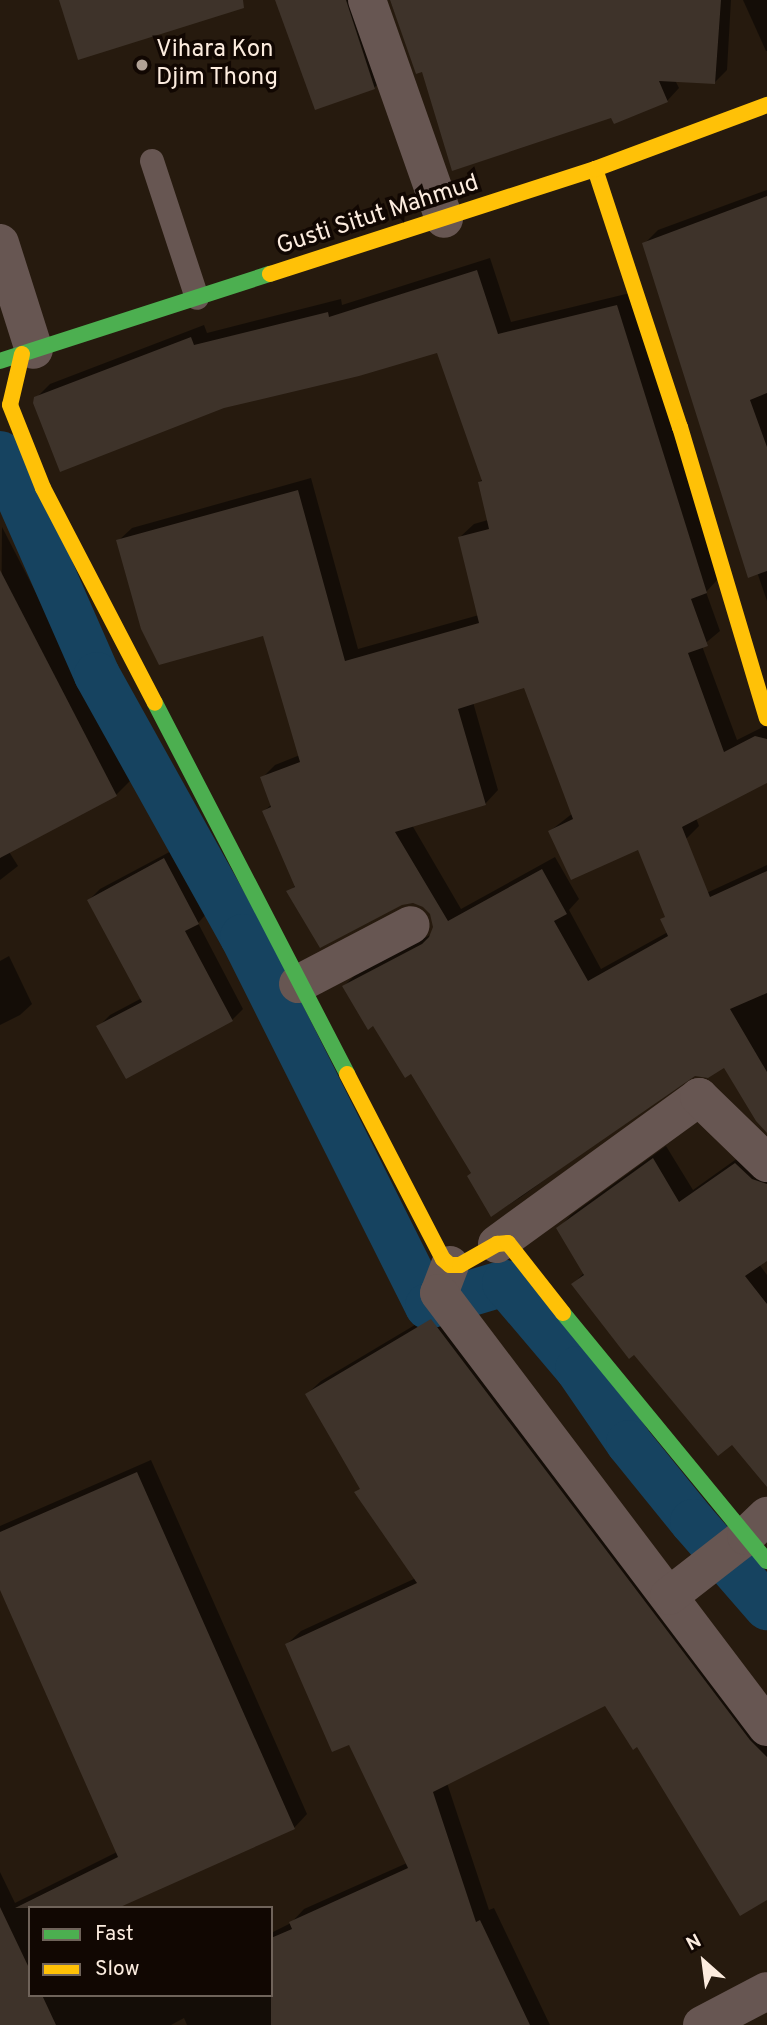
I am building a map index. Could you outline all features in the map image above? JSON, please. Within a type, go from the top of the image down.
[{"type":"main road","name":"Gusti Situt Mahmud","points":[[15,356],[595,169],[767,105]]},
{"type":"main road","points":[[595,169],[680,427],[767,718]]},
{"type":"main road","points":[[15,356],[10,405],[43,488],[443,1259],[450,1265],[460,1265],[497,1244],[508,1243],[516,1250],[536,1280],[760,1538]]},
{"type":"street","points":[[368,0],[444,219]]},
{"type":"street","points":[[0,243],[15,356]]},
{"type":"street","points":[[298,984],[411,925]]},
{"type":"street","points":[[497,1244],[699,1097],[767,1163]]},
{"type":"street","points":[[450,1265],[439,1293],[767,1727]]},
{"type":"street","points":[[668,1596],[760,1538]]},
{"type":"street","points":[[702,2025],[767,1991]]},
{"type":"lane","points":[[152,161],[197,298]]},
{"type":"building","points":[[59,0],[243,0],[244,8],[78,60]]},
{"type":"building","points":[[275,0],[346,0],[375,89],[315,110]]},
{"type":"building","points":[[390,0],[721,0],[715,84],[659,81],[668,102],[614,124],[611,118],[452,171],[422,72],[416,74]]},
{"type":"building","points":[[767,196],[767,393],[750,400],[767,447],[767,571],[748,578],[642,243]]},
{"type":"building","points":[[477,270],[498,334],[617,305],[707,593],[691,599],[708,646],[688,653],[724,752],[755,736],[767,739],[767,783],[682,827],[710,897],[767,871],[767,993],[730,1009],[767,1072],[767,1133],[756,1121],[724,1068],[708,1078],[695,1076],[491,1217],[467,1176],[471,1173],[411,1074],[405,1078],[373,1026],[368,1030],[342,986],[422,944],[433,927],[430,914],[413,903],[402,905],[320,948],[286,891],[295,887],[262,811],[271,807],[260,777],[300,762],[263,636],[159,665],[141,629],[116,540],[298,490],[345,661],[479,623],[458,537],[489,529],[478,482],[482,481],[437,353],[359,376],[224,408],[60,472],[33,403],[34,397],[191,337],[194,345],[328,312],[329,317]],"holes":[[[524,688],[573,819],[548,831],[571,880],[638,850],[665,917],[660,919],[668,936],[588,981],[554,921],[567,914],[542,869],[448,921],[395,832],[486,805],[458,709]]]},
{"type":"building","points":[[0,570],[117,796],[0,858]]},
{"type":"building","points":[[164,858],[199,924],[185,931],[233,1021],[126,1079],[96,1026],[142,1002],[87,900]]},
{"type":"building","points":[[653,1158],[679,1202],[735,1163],[752,1179],[767,1184],[767,1261],[745,1276],[767,1304],[767,1487],[732,1445],[718,1456],[634,1355],[629,1359],[571,1284],[584,1275],[556,1228]]},
{"type":"building","points":[[431,1319],[750,1740],[767,1757],[767,1900],[740,1916],[637,1747],[633,1750],[605,1706],[433,1792],[476,1922],[480,1920],[530,2025],[271,2025],[273,1937],[292,1929],[289,1922],[408,1868],[349,1745],[332,1752],[285,1644],[417,1583],[354,1492],[360,1489],[305,1394]]},
{"type":"building","points":[[137,1472],[295,1829],[122,1906],[15,1908],[118,1857],[0,1590],[0,1532]]},
{"type":"building","points":[[0,1907],[28,1966],[28,1997],[43,1997],[56,2025],[0,2025]]},
{"type":"waterway","points":[[0,454],[97,675],[243,937],[428,1306],[505,1283],[578,1369],[629,1443],[767,1607]]},
{"type":"traffic: fast","points":[[0,361],[270,274]]},
{"type":"traffic: fast","points":[[155,703],[347,1074]]},
{"type":"traffic: fast","points":[[563,1313],[767,1561]]},
{"type":"traffic: slow","points":[[270,274],[595,169],[767,105]]},
{"type":"traffic: slow","points":[[595,169],[680,427],[767,718]]},
{"type":"traffic: slow","points":[[22,354],[10,405],[43,488],[155,703]]},
{"type":"traffic: slow","points":[[347,1074],[443,1259],[450,1265],[460,1265],[497,1244],[508,1243],[563,1313]]},
{"type":"place","name":"Vihara Kon Djim Thong","points":[[142,65]]}]
